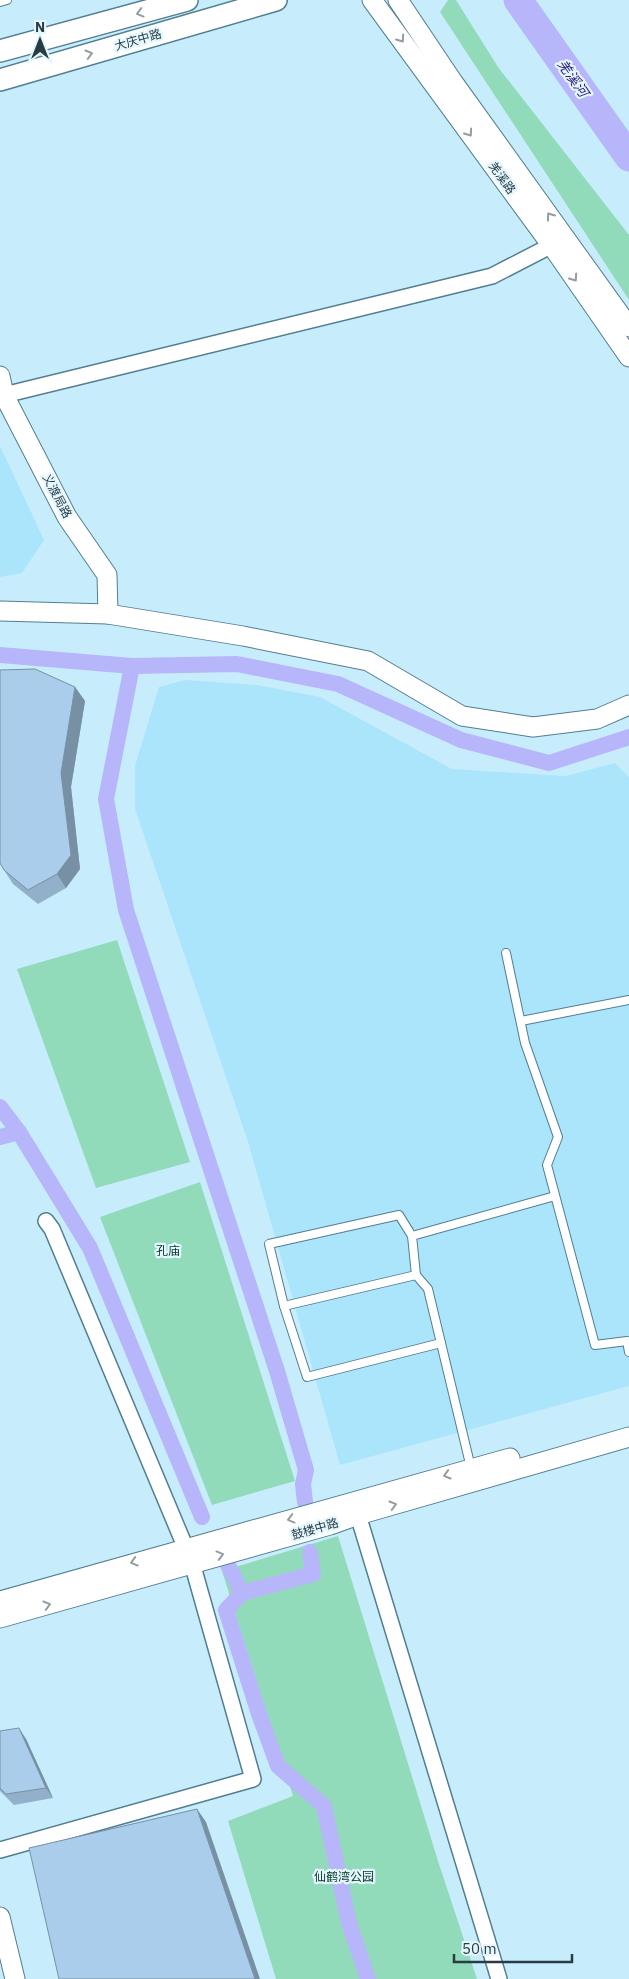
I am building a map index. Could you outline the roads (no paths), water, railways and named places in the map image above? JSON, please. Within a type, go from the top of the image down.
[{"type":"main road","name":"大庆中路","points":[[4,50],[187,0]]},
{"type":"main road","name":"大庆中路","points":[[4,79],[276,0]]},
{"type":"street","name":"羌溪路","points":[[372,0],[447,88],[559,242],[629,327]]},
{"type":"street","name":"羌溪路","points":[[398,0],[447,88]]},
{"type":"street","name":"羌溪路","points":[[559,242],[629,358]]},
{"type":"street","points":[[4,395],[492,276],[559,242]]},
{"type":"street","name":"义渡局路","points":[[0,376],[4,395],[68,516],[107,575],[108,614]]},
{"type":"street","points":[[0,611],[108,614],[243,636],[368,661],[462,716],[533,727],[596,719],[629,705]]},
{"type":"street","points":[[0,1850],[253,1779],[189,1555],[52,1229],[46,1221]]},
{"type":"street","points":[[0,1601],[189,1555],[473,1475],[629,1424]]},
{"type":"street","name":"鼓楼中路","points":[[0,1618],[189,1555],[330,1525],[473,1475],[629,1437]]},
{"type":"street","points":[[358,1515],[499,1979]]},
{"type":"street","points":[[0,1917],[15,1979]]},
{"type":"lane","points":[[0,2],[7,0]]},
{"type":"lane","points":[[506,953],[525,1043],[558,1136],[547,1164],[596,1345],[627,1341],[629,1352]]},
{"type":"lane","points":[[520,1021],[629,1000]]},
{"type":"lane","points":[[412,1236],[555,1196]]},
{"type":"lane","points":[[441,1343],[307,1377],[284,1306],[268,1244],[399,1215],[412,1236],[416,1275],[428,1289],[473,1475]]},
{"type":"lane","points":[[284,1306],[416,1275]]},
{"type":"waterway","name":"羌溪河","points":[[518,0],[629,157]]},
{"type":"waterway","points":[[0,655],[132,666],[237,664],[338,684],[461,740],[549,763],[629,737]]},
{"type":"waterway","points":[[132,666],[106,799],[126,910],[277,1371],[306,1470],[303,1484],[305,1502]]},
{"type":"waterway","points":[[0,1107],[19,1132],[90,1248],[202,1517]]},
{"type":"waterway","points":[[0,1137],[19,1132]]},
{"type":"waterway","points":[[310,1552],[313,1574],[242,1593],[226,1610],[260,1717],[278,1766],[324,1806],[349,1923],[368,1979]]},
{"type":"waterway","points":[[227,1563],[242,1593]]},
{"type":"park label","name":"孔庙","points":[[168,1251]]},
{"type":"park label","name":"仙鹤湾公园","points":[[344,1877]]}]
